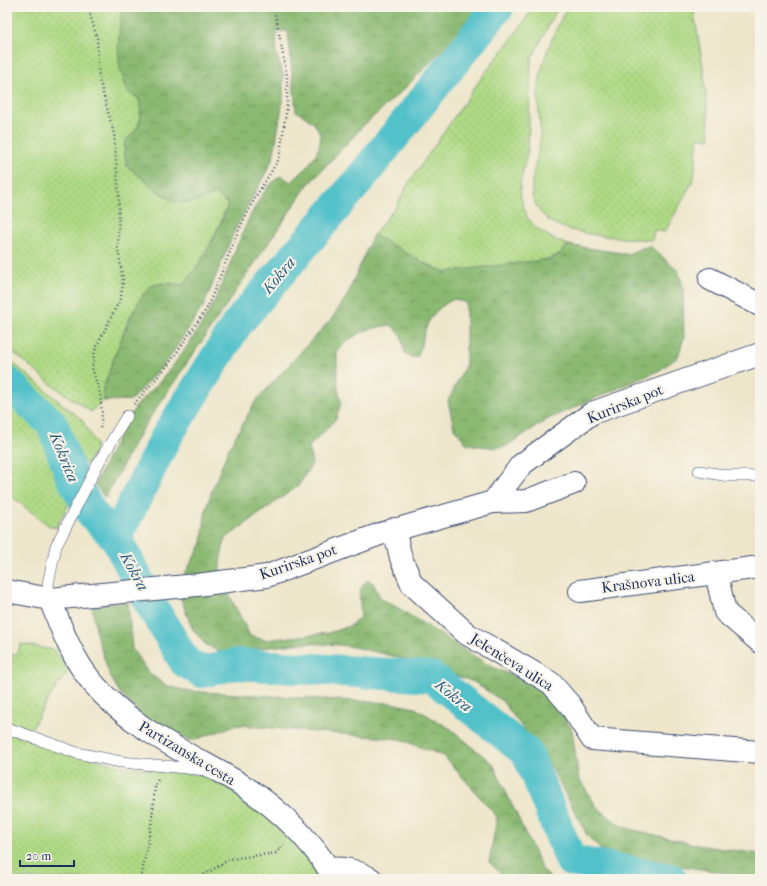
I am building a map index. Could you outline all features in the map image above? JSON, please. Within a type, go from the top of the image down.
[{"type":"street","points":[[710,279],[760,306]]},
{"type":"street","name":"Kurirska pot","points":[[493,502],[521,465],[592,413],[760,354]]},
{"type":"street","name":"Kurirska pot","points":[[50,599],[197,585],[267,576],[394,529],[493,502],[526,501],[574,483]]},
{"type":"street","name":"Jelenčeva ulica","points":[[394,529],[401,558],[412,584],[467,634],[551,683],[570,705],[592,739],[760,752]]},
{"type":"street","name":"Krašnova ulica","points":[[580,591],[760,567]]},
{"type":"street","name":"Krašnova ulica","points":[[716,573],[725,612],[760,642]]},
{"type":"street","points":[[7,591],[50,599]]},
{"type":"street","name":"Partizanska cesta","points":[[50,599],[65,639],[92,682],[113,704],[153,735],[219,771],[266,802],[298,830],[332,874],[342,868],[358,872],[371,879]]},
{"type":"lane","points":[[50,599],[48,584],[56,546],[99,462],[127,416]]},
{"type":"lane","points":[[699,470],[729,476],[760,476]]},
{"type":"lane","points":[[7,728],[77,753],[121,762],[167,768],[219,771]]},
{"type":"path","points":[[88,7],[97,38],[99,80],[114,134],[119,196],[118,248],[123,282],[121,297],[95,350],[92,368],[100,393],[102,412],[100,434]]},
{"type":"path","points":[[127,416],[135,403],[170,364],[207,308],[238,232],[256,196],[269,178],[279,160],[287,107],[286,76],[274,7]]},
{"type":"path","points":[[140,879],[152,820],[155,786],[167,768]]},
{"type":"path","points":[[197,879],[230,859],[276,853],[298,830]]},
{"type":"green space","points":[[7,7],[122,7],[121,25],[128,91],[139,99],[141,113],[138,127],[125,141],[142,170],[158,192],[169,198],[181,201],[197,200],[216,194],[228,204],[209,247],[197,267],[183,285],[159,284],[152,287],[144,294],[123,333],[103,388],[103,401],[91,412],[51,384],[7,347]]},
{"type":"green space","points":[[122,7],[478,7],[468,24],[408,85],[363,126],[307,186],[141,431],[105,498],[95,484],[114,444],[130,415],[138,404],[157,385],[173,365],[203,322],[221,287],[251,214],[261,197],[270,184],[281,176],[291,182],[302,172],[313,158],[320,143],[318,129],[308,119],[296,111],[288,31],[277,31],[276,54],[283,74],[283,100],[273,159],[234,232],[204,305],[167,361],[131,400],[103,401],[103,388],[130,318],[137,304],[152,286],[163,284],[183,285],[197,267],[209,247],[228,205],[216,194],[190,203],[175,202],[159,192],[127,166],[124,152],[125,141],[138,127],[141,113],[139,99],[128,92],[120,69],[118,47]]},
{"type":"green space","points":[[533,7],[558,7],[531,60],[528,149],[520,185],[521,198],[527,217],[536,228],[553,239],[568,245],[560,254],[545,260],[446,272],[436,269],[373,236],[397,205],[408,184],[479,81],[522,25]]},
{"type":"green space","points":[[567,7],[693,7],[704,73],[710,139],[698,137],[694,179],[665,232],[654,230],[652,240],[596,235],[566,229],[546,218],[533,199],[532,180],[540,139],[538,96],[539,84],[544,61],[552,39]]},
{"type":"green space","points":[[373,235],[418,260],[446,272],[551,259],[560,254],[568,245],[628,254],[650,246],[678,271],[683,286],[684,337],[678,357],[660,370],[548,419],[506,446],[496,448],[467,444],[454,428],[448,401],[466,364],[466,303],[454,299],[437,310],[428,322],[418,356],[412,358],[405,353],[401,335],[391,325],[362,332],[350,339],[337,350],[337,382],[341,403],[336,419],[309,447],[312,464],[299,485],[225,539],[220,562],[220,574],[183,577],[202,543],[205,515],[211,493],[228,450],[255,402],[332,318],[347,296]]},
{"type":"green space","points":[[7,358],[83,421],[96,445],[88,467],[41,404],[7,372]]},
{"type":"green space","points":[[7,390],[50,432],[82,479],[56,528],[48,525],[7,493]]},
{"type":"green space","points":[[368,580],[373,583],[381,599],[392,604],[490,666],[532,684],[562,713],[572,730],[579,779],[597,807],[619,825],[633,830],[703,846],[760,854],[760,879],[748,879],[726,873],[617,856],[601,850],[587,835],[552,769],[526,732],[502,701],[474,682],[421,663],[340,645],[303,643],[221,653],[205,644],[192,628],[180,596],[227,590],[250,636],[265,640],[328,633],[350,626],[361,616],[360,592],[361,587]]},
{"type":"green space","points":[[128,602],[132,649],[148,672],[165,685],[187,691],[391,703],[415,708],[451,729],[493,764],[542,869],[551,879],[506,879],[489,862],[497,817],[444,756],[399,739],[238,725],[193,740],[175,737],[148,723],[120,693],[110,676],[97,637],[92,605]]},
{"type":"green space","points":[[21,644],[54,650],[70,669],[52,693],[29,732],[7,723],[7,653],[16,655]]},
{"type":"green space","points":[[7,733],[120,766],[210,776],[278,821],[326,879],[7,879]]},
{"type":"waterway","name":"Kokra","points":[[498,7],[356,184],[237,324],[165,439],[116,538],[150,603],[185,662],[202,672],[237,664],[432,677],[527,753],[571,861],[671,879]]},
{"type":"waterway","name":"Kokrica","points":[[7,382],[52,424],[72,478],[92,514],[116,538]]}]
